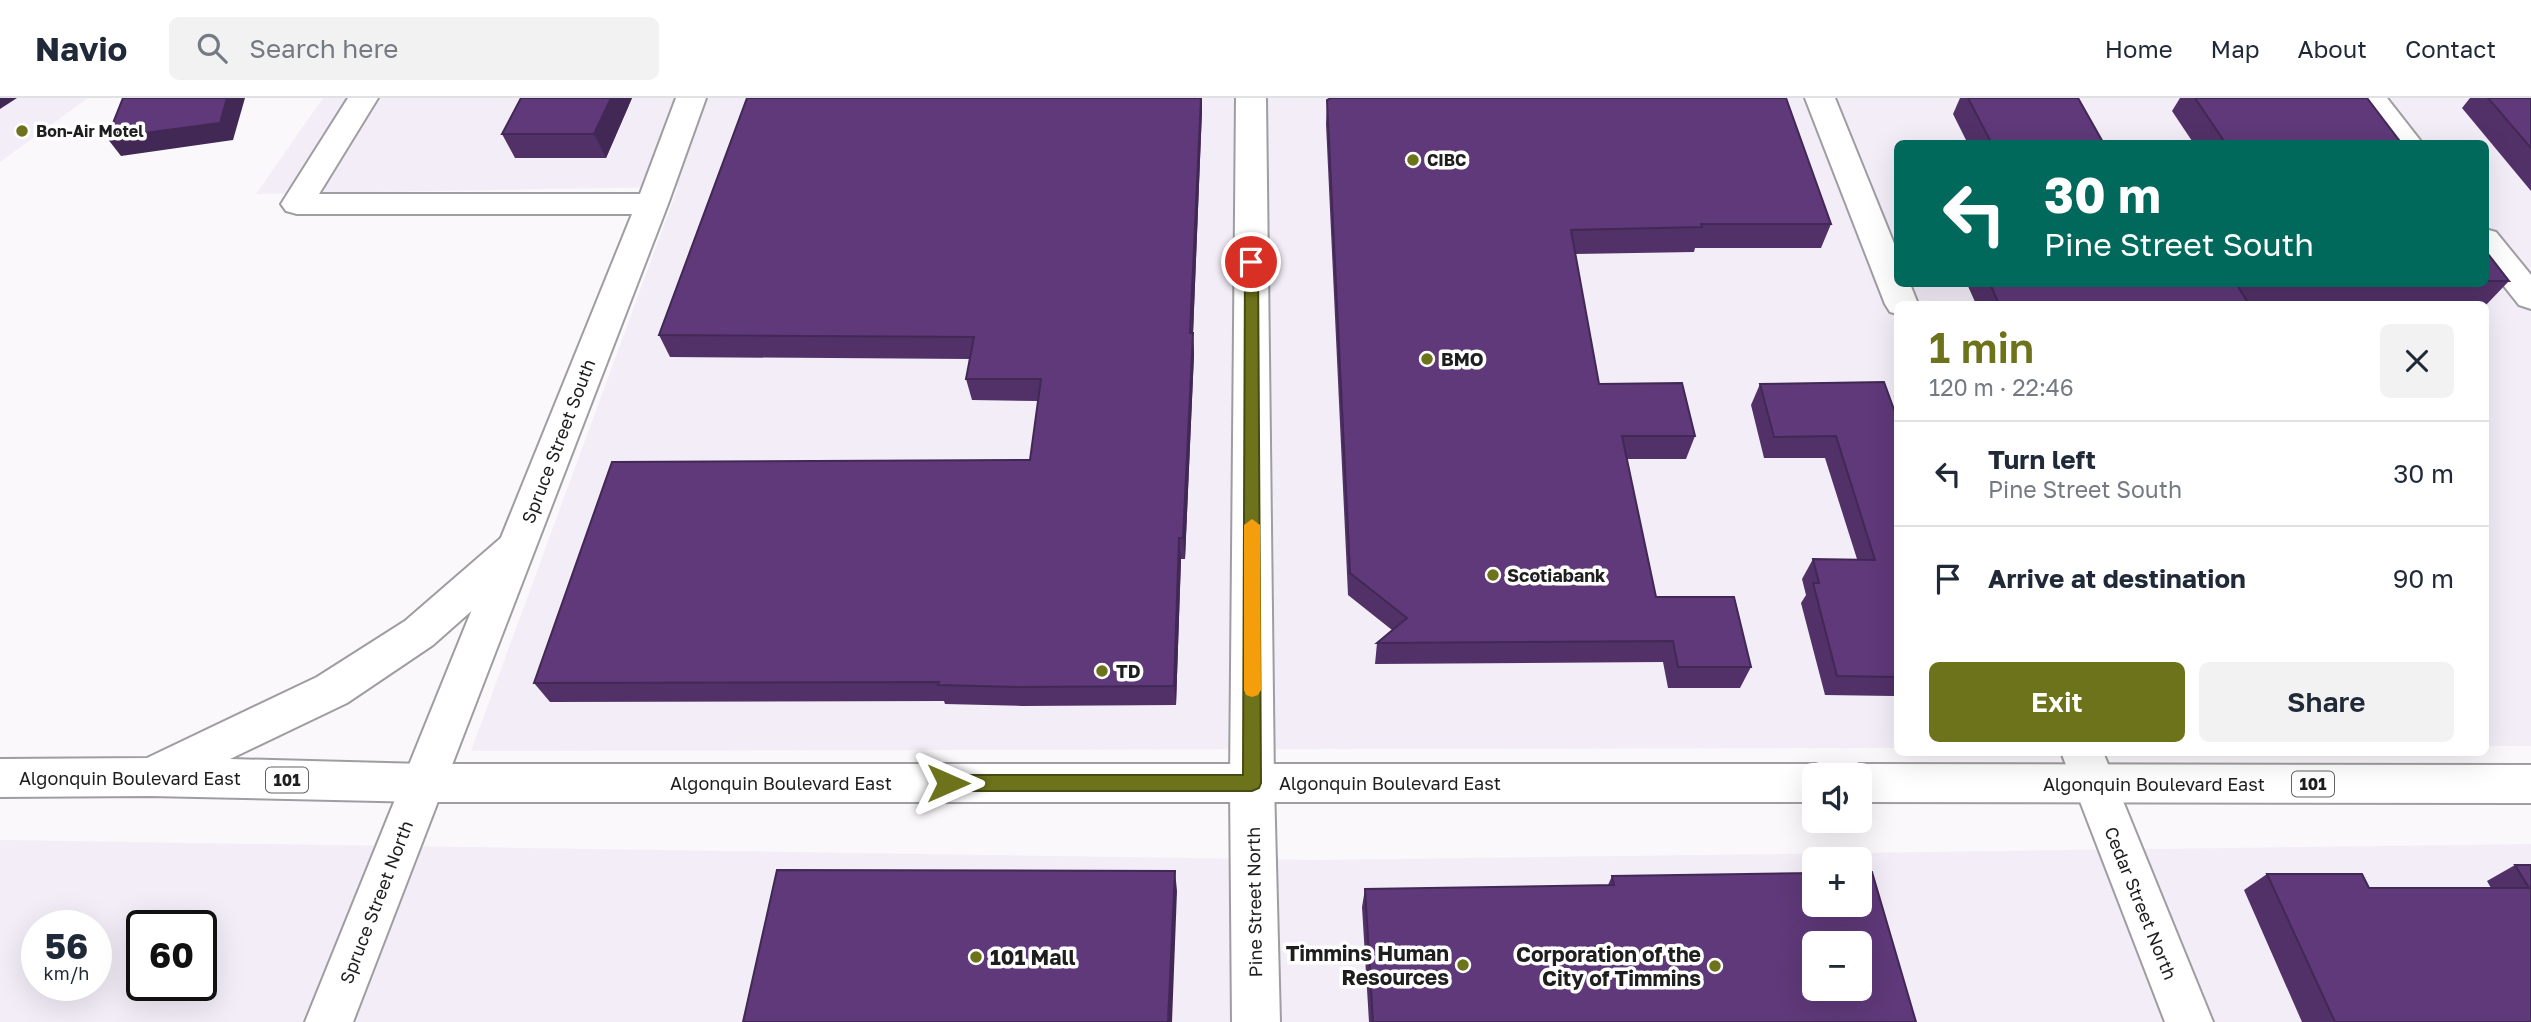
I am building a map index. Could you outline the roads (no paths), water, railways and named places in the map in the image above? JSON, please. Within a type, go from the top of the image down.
[{"type":"street","points":[[363,98],[297,204],[652,204]]},
{"type":"street","name":"Spruce Street South","points":[[424,783],[652,204],[691,98]]},
{"type":"street","name":"Pine Street North","points":[[1251,98],[1252,783],[1256,1022]]},
{"type":"street","points":[[1820,98],[1894,284]]},
{"type":"street","points":[[2372,98],[2405,140]]},
{"type":"street","points":[[2489,245],[2531,297]]},
{"type":"street","points":[[150,777],[332,690],[419,633],[516,548]]},
{"type":"street","name":"Algonquin Boulevard East","points":[[1872,782],[2088,768],[2531,784]]},
{"type":"street","name":"Cedar Street North","points":[[2088,768],[2189,1022]]},
{"type":"street","name":"Algonquin Boulevard East","points":[[0,778],[150,777],[424,783],[1802,783]]},
{"type":"street","name":"Spruce Street North","points":[[329,1022],[424,783]]},
{"type":"place","name":"Bon-Air Motel","points":[[22,131]]},
{"type":"place","name":"CIBC","points":[[1413,160]]},
{"type":"place","name":"BMO","points":[[1427,359]]},
{"type":"place","name":"Scotiabank","points":[[1493,575]]},
{"type":"place","name":"TD","points":[[1102,671]]},
{"type":"place","name":"101 Mall","points":[[976,957]]},
{"type":"place","name":"Timmins Human Resources","points":[[1463,965]]},
{"type":"place","name":"Corporation of the City of Timmins","points":[[1715,966]]}]
